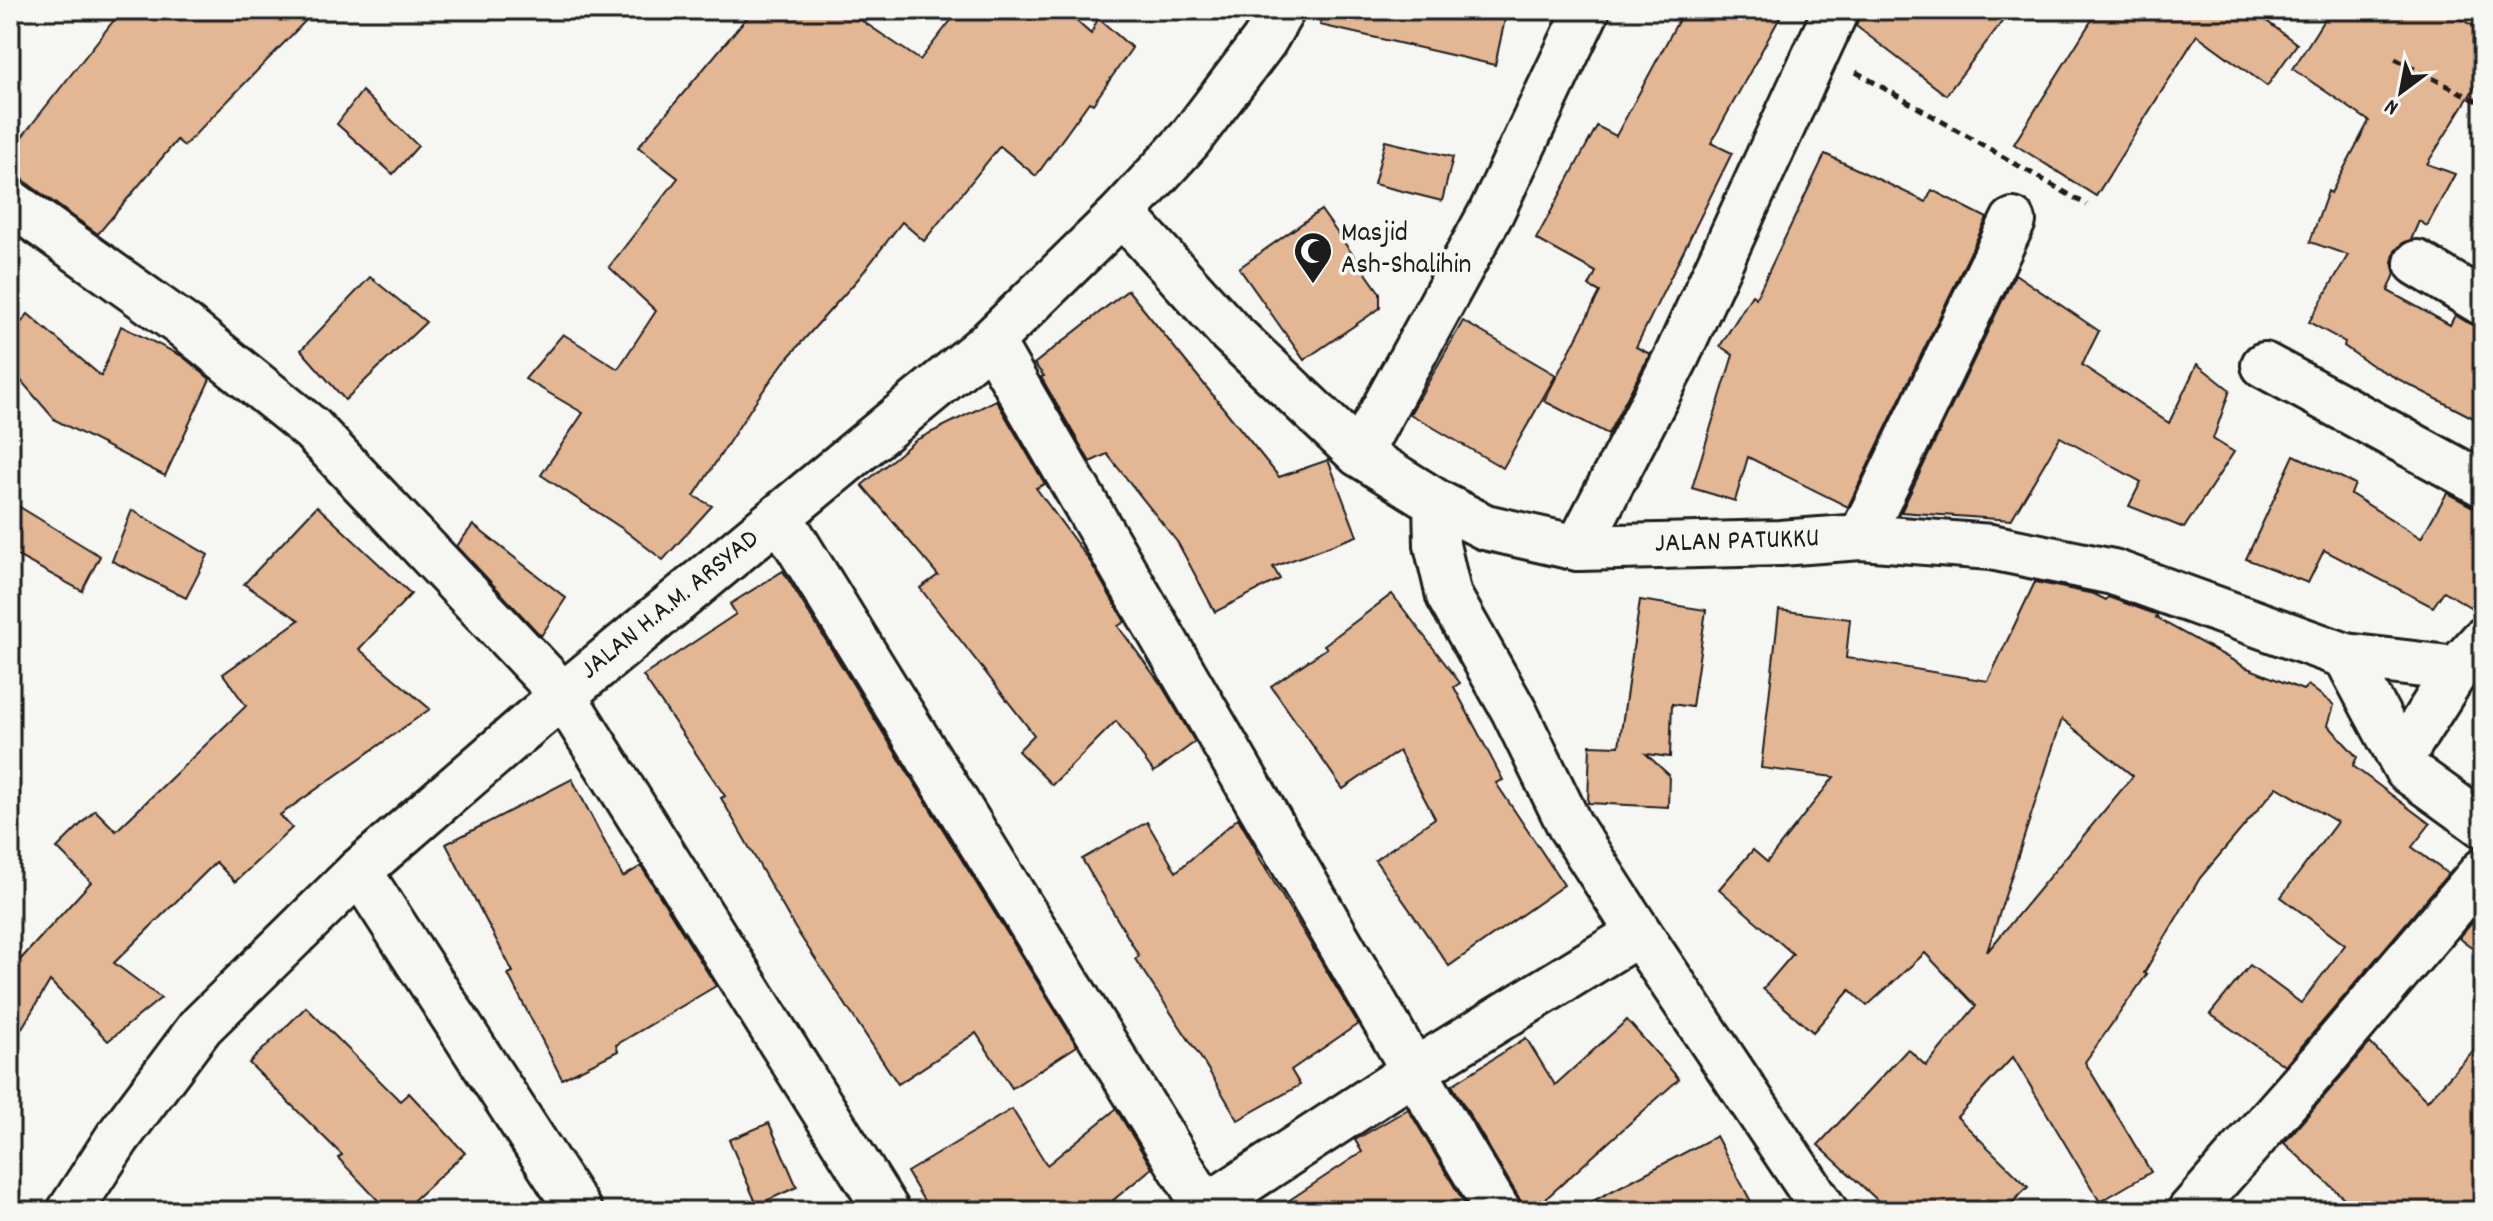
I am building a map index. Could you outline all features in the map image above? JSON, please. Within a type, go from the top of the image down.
[{"type":"main road","name":"JALAN H.A.M. ARSYAD","points":[[70,1211],[118,1137],[201,1026],[359,871],[563,695],[991,341],[1122,213],[1189,140],[1264,41],[1282,10]]},
{"type":"main road","points":[[1359,454],[1491,213],[1587,10]]},
{"type":"main road","points":[[1578,548],[1676,358],[1836,10]]},
{"type":"main road","points":[[10,202],[184,326],[312,429],[563,695],[887,1211]]},
{"type":"main road","name":"JALAN PATUKKU","points":[[1122,213],[1230,332],[1359,454],[1436,502],[1485,527],[1578,548],[1780,543],[1861,537],[1991,547],[2113,572],[2346,656],[2470,655]]},
{"type":"main road","points":[[1861,537],[2013,221]]},
{"type":"main road","points":[[2417,263],[2483,303]]},
{"type":"main road","points":[[991,341],[1498,1211]]},
{"type":"main road","points":[[2264,365],[2483,484]]},
{"type":"main road","points":[[1436,502],[1437,545],[1449,596],[1514,711],[1570,826],[1825,1211]]},
{"type":"main road","points":[[780,517],[1204,1210],[1414,1071],[1639,933]]},
{"type":"main road","points":[[2404,761],[2405,751],[2470,655]]},
{"type":"main road","points":[[2346,656],[2407,770],[2483,825]]},
{"type":"main road","points":[[359,871],[579,1211]]},
{"type":"main road","points":[[2190,1211],[2483,871]]},
{"type":"path","points":[[1817,49],[2087,205]]},
{"type":"path","points":[[2395,59],[2483,104]]},
{"type":"building","points":[[122,10],[316,10],[184,146],[177,140],[98,234],[10,168],[10,152]]},
{"type":"building","points":[[753,10],[846,10],[920,60],[959,10],[1064,10],[1091,34],[1098,18],[1132,48],[1036,176],[1000,146],[924,241],[902,222],[858,279],[784,362],[755,402],[694,496],[712,506],[663,560],[623,529],[541,475],[583,413],[525,379],[563,334],[618,369],[656,311],[609,267],[678,178],[638,147]]},
{"type":"building","points":[[1322,10],[1507,10],[1495,65],[1320,25]]},
{"type":"building","points":[[1684,10],[1784,10],[1711,143],[1732,153],[1636,347],[1650,354],[1608,434],[1544,401],[1600,292],[1589,286],[1596,272],[1536,239],[1597,126],[1616,136]]},
{"type":"building","points":[[1861,10],[2011,10],[1946,95],[1856,26]]},
{"type":"building","points":[[2098,10],[2252,10],[2297,44],[2267,86],[2197,35],[2096,196],[2014,144]]},
{"type":"building","points":[[2330,10],[2444,10],[2483,31],[2483,74],[2427,164],[2455,174],[2427,226],[2419,221],[2411,240],[2395,251],[2392,262],[2395,274],[2388,291],[2450,325],[2455,315],[2483,328],[2483,423],[2371,365],[2344,346],[2345,342],[2309,322],[2348,255],[2310,242],[2328,191],[2331,193],[2369,121],[2293,69]]},
{"type":"building","points":[[362,91],[418,146],[393,174],[337,124]]},
{"type":"building","points":[[1385,141],[1453,157],[1442,201],[1374,184]]},
{"type":"building","points":[[1825,154],[1926,202],[1932,190],[1987,218],[1848,507],[1748,457],[1735,501],[1692,488],[1733,355],[1720,346],[1752,295],[1756,298]]},
{"type":"building","name":"Masjid Ash-Shalihin","points":[[1321,210],[1380,293],[1380,308],[1304,360],[1239,268]]},
{"type":"building","points":[[2015,274],[2099,331],[2082,365],[2169,423],[2197,364],[2230,390],[2213,439],[2234,452],[2184,528],[2129,506],[2141,482],[2060,437],[2011,520],[1901,512]]},
{"type":"building","points":[[370,277],[426,322],[345,400],[301,350]]},
{"type":"building","points":[[1128,290],[1279,477],[1328,460],[1357,536],[1273,567],[1280,579],[1215,612],[1178,543],[1107,454],[1090,462],[1041,377],[1044,376],[1034,364]]},
{"type":"building","points":[[28,314],[101,376],[121,326],[182,356],[210,379],[165,476],[55,420],[10,368],[10,337]]},
{"type":"building","points":[[1463,321],[1556,375],[1503,468],[1410,414]]},
{"type":"building","points":[[996,400],[1045,484],[1036,488],[1091,563],[1125,622],[1118,626],[1162,686],[1195,742],[1154,772],[1116,721],[1052,785],[1018,751],[1034,735],[920,588],[938,575],[862,485],[916,440]]},
{"type":"building","points":[[2294,455],[2355,484],[2351,494],[2421,538],[2447,493],[2483,509],[2483,615],[2444,591],[2433,607],[2324,550],[2308,583],[2246,559]]},
{"type":"building","points":[[10,501],[100,556],[82,591],[10,552]]},
{"type":"building","points":[[317,506],[411,594],[359,649],[430,709],[280,815],[292,828],[235,882],[216,862],[114,963],[161,998],[108,1041],[50,981],[10,1048],[10,971],[91,882],[57,848],[95,810],[116,831],[246,706],[223,674],[299,620],[244,584]]},
{"type":"building","points":[[132,510],[208,555],[186,598],[112,561]]},
{"type":"building","points":[[473,525],[566,598],[541,636],[457,546]]},
{"type":"building","points":[[783,571],[1077,1046],[1012,1088],[976,1033],[898,1084],[795,928],[721,798],[725,796],[643,676],[736,614],[730,604]]},
{"type":"building","points":[[2035,582],[2094,594],[2106,600],[2108,597],[2158,615],[2156,618],[2245,667],[2303,690],[2308,685],[2334,705],[2328,725],[2357,757],[2353,766],[2430,824],[2412,847],[2448,874],[2285,1066],[2210,1014],[2250,965],[2301,1003],[2345,945],[2281,897],[2337,822],[2277,787],[2200,878],[2144,973],[2147,974],[2085,1062],[2151,1172],[2100,1202],[2013,1057],[1957,1117],[2028,1187],[2004,1211],[1889,1211],[1818,1145],[1908,1049],[1926,1066],[1976,1006],[1925,953],[1867,1006],[1850,990],[1813,1032],[1763,989],[1793,954],[1719,889],[1753,850],[1767,862],[1834,777],[1761,768],[1779,610],[1850,619],[1846,658],[1988,681]],"holes":[[[2062,719],[2133,776],[1987,952]]]},
{"type":"building","points":[[1392,594],[1460,683],[1454,687],[1503,780],[1496,783],[1564,885],[1449,966],[1375,860],[1435,818],[1399,751],[1343,789],[1271,686],[1327,648],[1324,645]]},
{"type":"building","points":[[1640,600],[1706,610],[1692,707],[1672,704],[1670,757],[1646,754],[1669,775],[1668,807],[1588,803],[1590,745],[1619,746]]},
{"type":"building","points":[[572,779],[623,877],[641,866],[716,986],[616,1045],[618,1051],[562,1079],[508,974],[513,972],[446,844]]},
{"type":"building","points":[[1238,818],[1358,1024],[1291,1070],[1300,1085],[1238,1120],[1135,959],[1139,956],[1082,859],[1147,822],[1176,872]]},
{"type":"building","points":[[2483,910],[2483,955],[2459,938]]},
{"type":"building","points":[[306,1007],[400,1101],[409,1093],[465,1153],[402,1211],[388,1211],[338,1158],[342,1155],[249,1063]]},
{"type":"building","points":[[1627,1020],[1679,1079],[1532,1211],[1523,1211],[1519,1198],[1452,1085],[1526,1038],[1555,1085]]},
{"type":"building","points":[[2483,1040],[2483,1194],[2465,1211],[2358,1211],[2284,1143],[2370,1043],[2427,1101]]},
{"type":"building","points":[[1012,1109],[1047,1165],[1116,1109],[1152,1168],[1100,1211],[930,1211],[907,1172]]},
{"type":"building","points":[[1408,1109],[1469,1211],[1273,1211],[1362,1152],[1355,1140]]},
{"type":"building","points":[[769,1123],[797,1187],[757,1205],[729,1140]]},
{"type":"building","points":[[1716,1136],[1756,1211],[1574,1211]]},
{"type":"place","name":"Masjid Ash-Shalihin","points":[[1313,285]]}]
